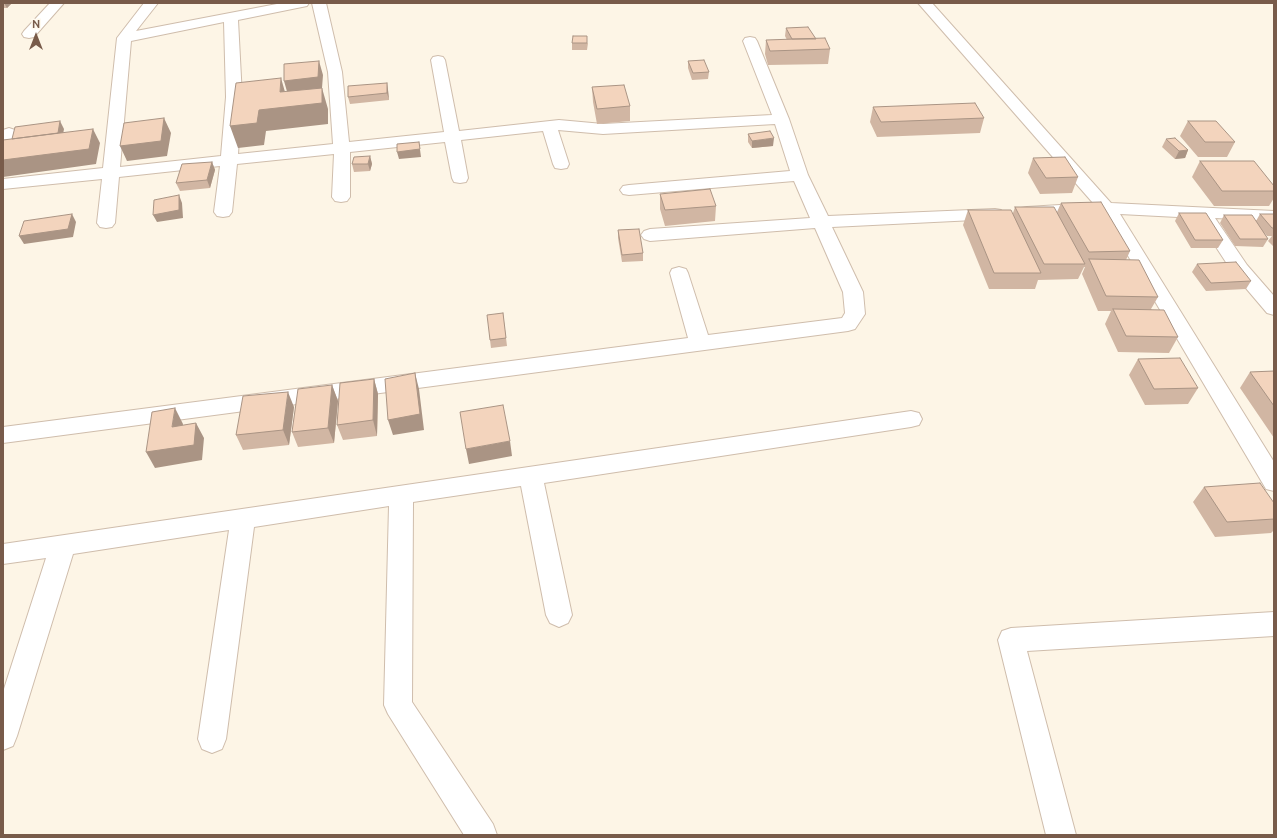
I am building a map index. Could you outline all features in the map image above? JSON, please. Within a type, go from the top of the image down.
[{"type":"street","points":[[29,34],[57,3]]},
{"type":"street","points":[[106,223],[124,38],[151,3]]},
{"type":"street","points":[[124,38],[302,3]]},
{"type":"street","points":[[319,3],[335,72],[342,149],[341,197]]},
{"type":"street","points":[[925,3],[1106,208],[1118,225],[1274,482]]},
{"type":"street","points":[[223,212],[234,97],[231,17]]},
{"type":"street","points":[[3,435],[848,324],[855,314],[853,292],[800,175],[781,119],[750,41]]},
{"type":"street","points":[[438,60],[460,178]]},
{"type":"street","points":[[3,184],[550,126],[580,126],[603,130],[781,119]]},
{"type":"street","points":[[550,126],[561,164]]},
{"type":"street","points":[[629,190],[800,175]]},
{"type":"street","points":[[650,235],[822,222],[1106,208],[1274,216]]},
{"type":"street","points":[[1202,212],[1240,269],[1274,308]]},
{"type":"street","points":[[679,273],[700,344]]},
{"type":"street","points":[[3,554],[911,419]]},
{"type":"street","points":[[531,476],[559,615]]},
{"type":"street","points":[[401,495],[398,705],[482,835]]},
{"type":"street","points":[[212,739],[243,518]]},
{"type":"street","points":[[3,736],[63,545]]},
{"type":"street","points":[[1060,835],[1011,640],[1274,624]]},
{"type":"building","points":[[808,27],[816,39],[792,39],[786,28]]},
{"type":"building","points":[[573,36],[587,36],[587,43],[572,43]]},
{"type":"building","points":[[825,38],[830,49],[770,51],[766,40]]},
{"type":"building","points":[[704,60],[709,72],[693,73],[688,61]]},
{"type":"building","points":[[319,61],[318,77],[284,81],[284,64]]},
{"type":"building","points":[[281,78],[280,92],[322,88],[322,103],[259,110],[257,123],[230,126],[236,83]]},
{"type":"building","points":[[387,83],[387,93],[348,97],[348,86]]},
{"type":"building","points":[[624,85],[630,106],[597,109],[592,87]]},
{"type":"building","points":[[975,103],[984,118],[881,122],[873,107]]},
{"type":"building","points":[[164,118],[161,141],[120,146],[124,123]]},
{"type":"building","points":[[60,121],[58,133],[12,139],[15,127]]},
{"type":"building","points":[[1188,121],[1216,121],[1235,142],[1205,142]]},
{"type":"building","points":[[93,129],[89,149],[3,160],[3,140]]},
{"type":"building","points":[[770,131],[774,138],[752,141],[748,134]]},
{"type":"building","points":[[1175,138],[1188,150],[1179,151],[1166,139]]},
{"type":"building","points":[[419,142],[420,149],[397,152],[397,144]]},
{"type":"building","points":[[370,156],[368,164],[352,164],[354,157]]},
{"type":"building","points":[[1065,157],[1078,177],[1046,178],[1033,158]]},
{"type":"building","points":[[1200,161],[1254,161],[1274,186],[1274,191],[1222,191]]},
{"type":"building","points":[[212,162],[207,180],[176,183],[182,164]]},
{"type":"building","points":[[710,189],[716,206],[665,210],[660,194]]},
{"type":"building","points":[[179,195],[179,210],[153,215],[154,200]]},
{"type":"building","points":[[1101,202],[1130,251],[1089,252],[1061,203]]},
{"type":"building","points":[[1015,207],[1054,207],[1085,264],[1044,264]]},
{"type":"building","points":[[968,210],[1011,210],[1041,273],[994,273]]},
{"type":"building","points":[[1179,213],[1206,213],[1223,240],[1195,240]]},
{"type":"building","points":[[72,214],[68,229],[19,236],[24,221]]},
{"type":"building","points":[[1260,214],[1274,214],[1274,228],[1272,228]]},
{"type":"building","points":[[1224,215],[1252,215],[1268,239],[1240,239]]},
{"type":"building","points":[[639,229],[643,253],[622,255],[618,230]]},
{"type":"building","points":[[1089,259],[1139,260],[1158,297],[1106,296]]},
{"type":"building","points":[[1236,262],[1251,281],[1211,283],[1197,264]]},
{"type":"building","points":[[1113,309],[1164,310],[1178,337],[1126,336]]},
{"type":"building","points":[[503,313],[506,338],[490,340],[487,315]]},
{"type":"building","points":[[1180,358],[1198,388],[1154,389],[1138,359]]},
{"type":"building","points":[[1274,371],[1274,406],[1250,372]]},
{"type":"building","points":[[415,373],[420,414],[388,420],[385,379]]},
{"type":"building","points":[[374,379],[373,420],[337,425],[340,383]]},
{"type":"building","points":[[332,385],[328,428],[292,432],[298,389]]},
{"type":"building","points":[[288,392],[283,430],[236,435],[243,396]]},
{"type":"building","points":[[503,405],[510,441],[466,449],[460,412]]},
{"type":"building","points":[[175,408],[172,427],[196,423],[194,445],[146,452],[152,412]]},
{"type":"building","points":[[1260,483],[1274,503],[1274,519],[1227,522],[1204,487]]}]
